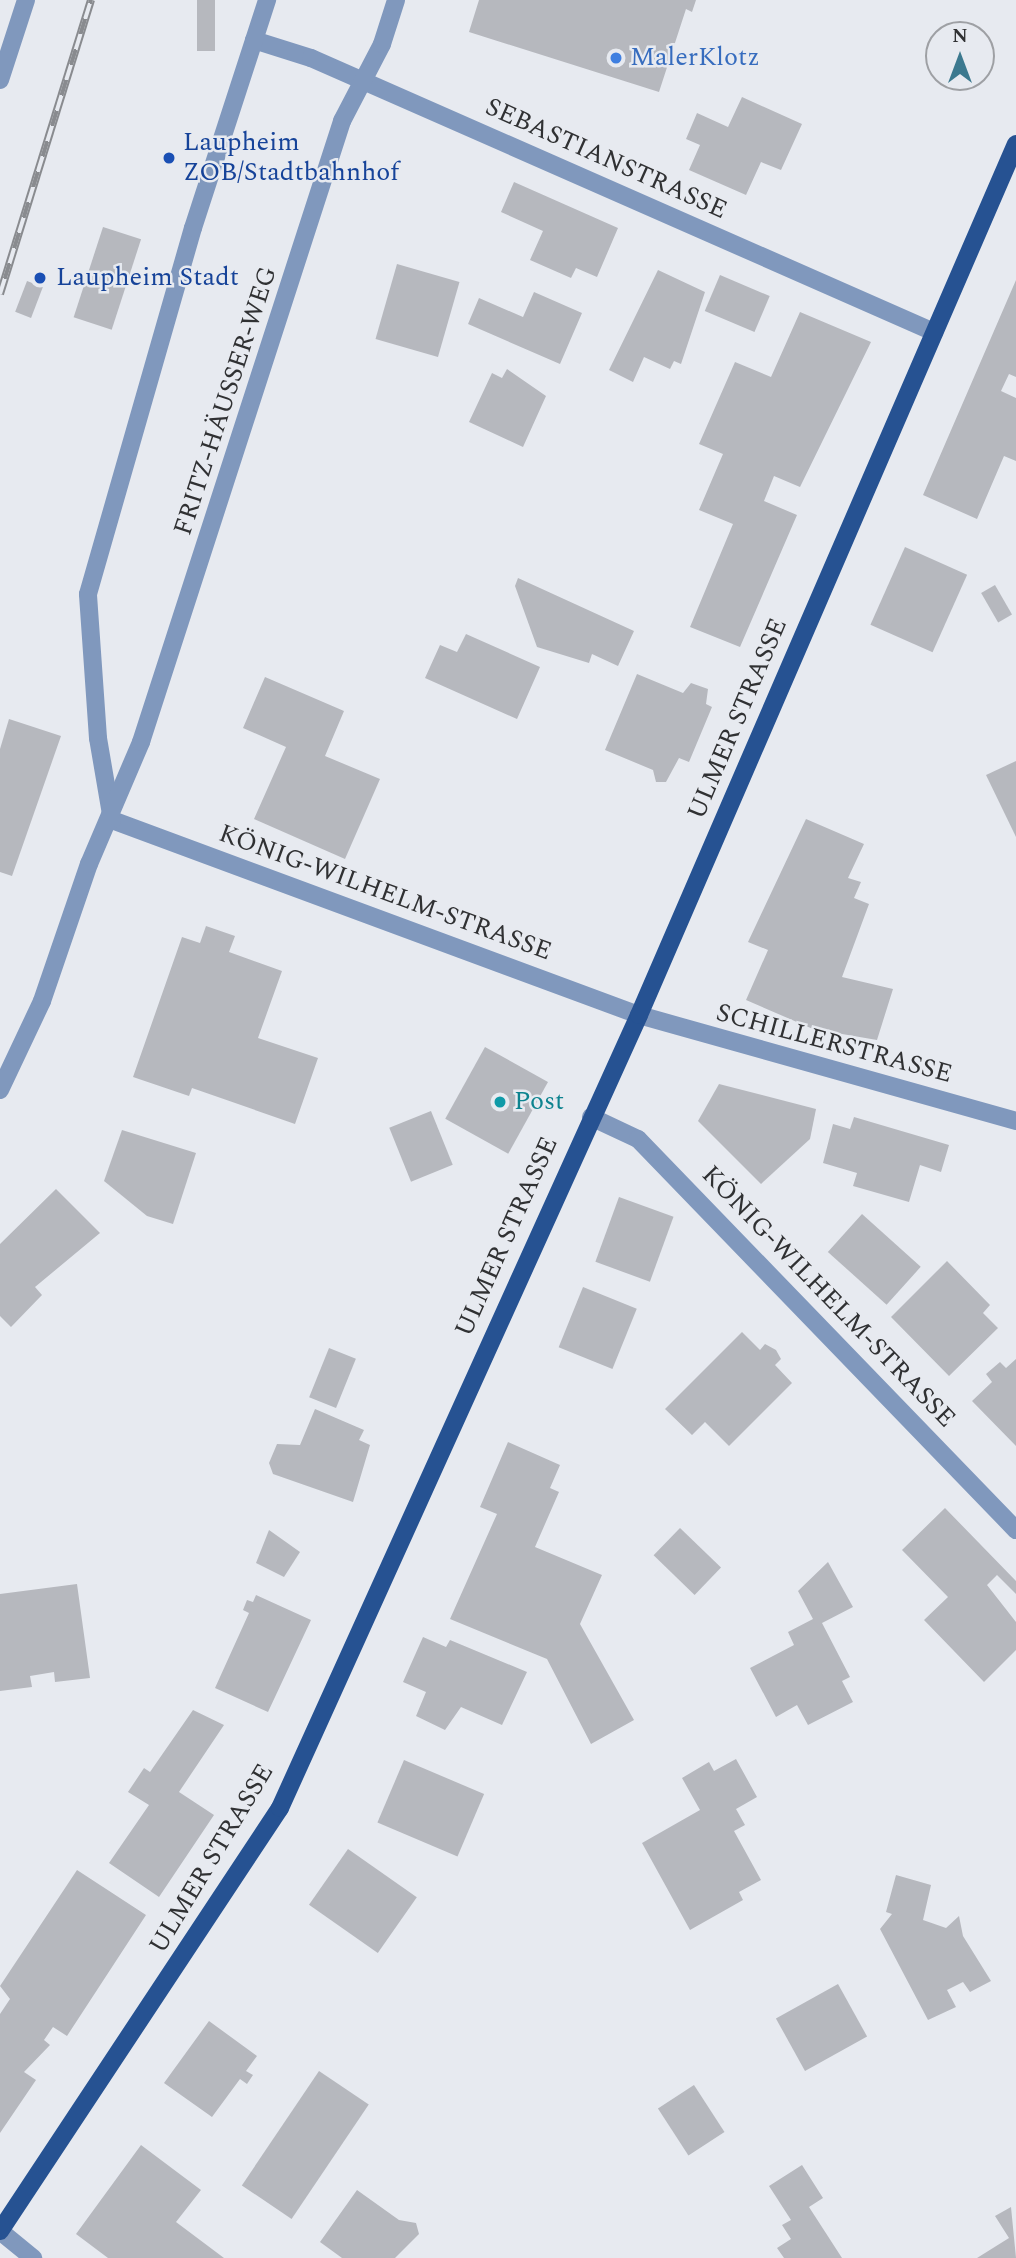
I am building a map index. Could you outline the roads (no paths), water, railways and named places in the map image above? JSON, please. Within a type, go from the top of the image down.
[{"type":"main road","name":"ULMER STRASSE","points":[[0,2231],[280,1808],[639,1015],[1016,144]]},
{"type":"street","points":[[0,80],[26,0]]},
{"type":"street","points":[[112,820],[98,738],[88,594],[109,507],[267,0]]},
{"type":"street","name":"FRITZ-HÄUSSER-WEG","points":[[0,1090],[42,1001],[89,864],[112,820],[185,618],[342,121],[396,0]]},
{"type":"street","name":"SEBASTIANSTRASSE","points":[[254,40],[362,80],[934,332]]},
{"type":"street","name":"KÖNIG-WILHELM-STRASSE","points":[[112,820],[639,1015]]},
{"type":"street","name":"SCHILLERSTRASSE","points":[[639,1015],[1016,1121]]},
{"type":"street","name":"KÖNIG-WILHELM-STRASSE","points":[[591,1117],[638,1139],[1016,1530]]},
{"type":"street","points":[[0,2231],[33,2258]]},
{"type":"railway","points":[[0,294],[91,0]]},
{"type":"place","name":"MalerKlotz","points":[[616,58]]},
{"type":"place","name":"Laupheim ZOB/Stadtbahnhof","points":[[169,158]]},
{"type":"place","name":"Laupheim Stadt","points":[[40,278]]},
{"type":"place","name":"Post","points":[[500,1102]]}]
